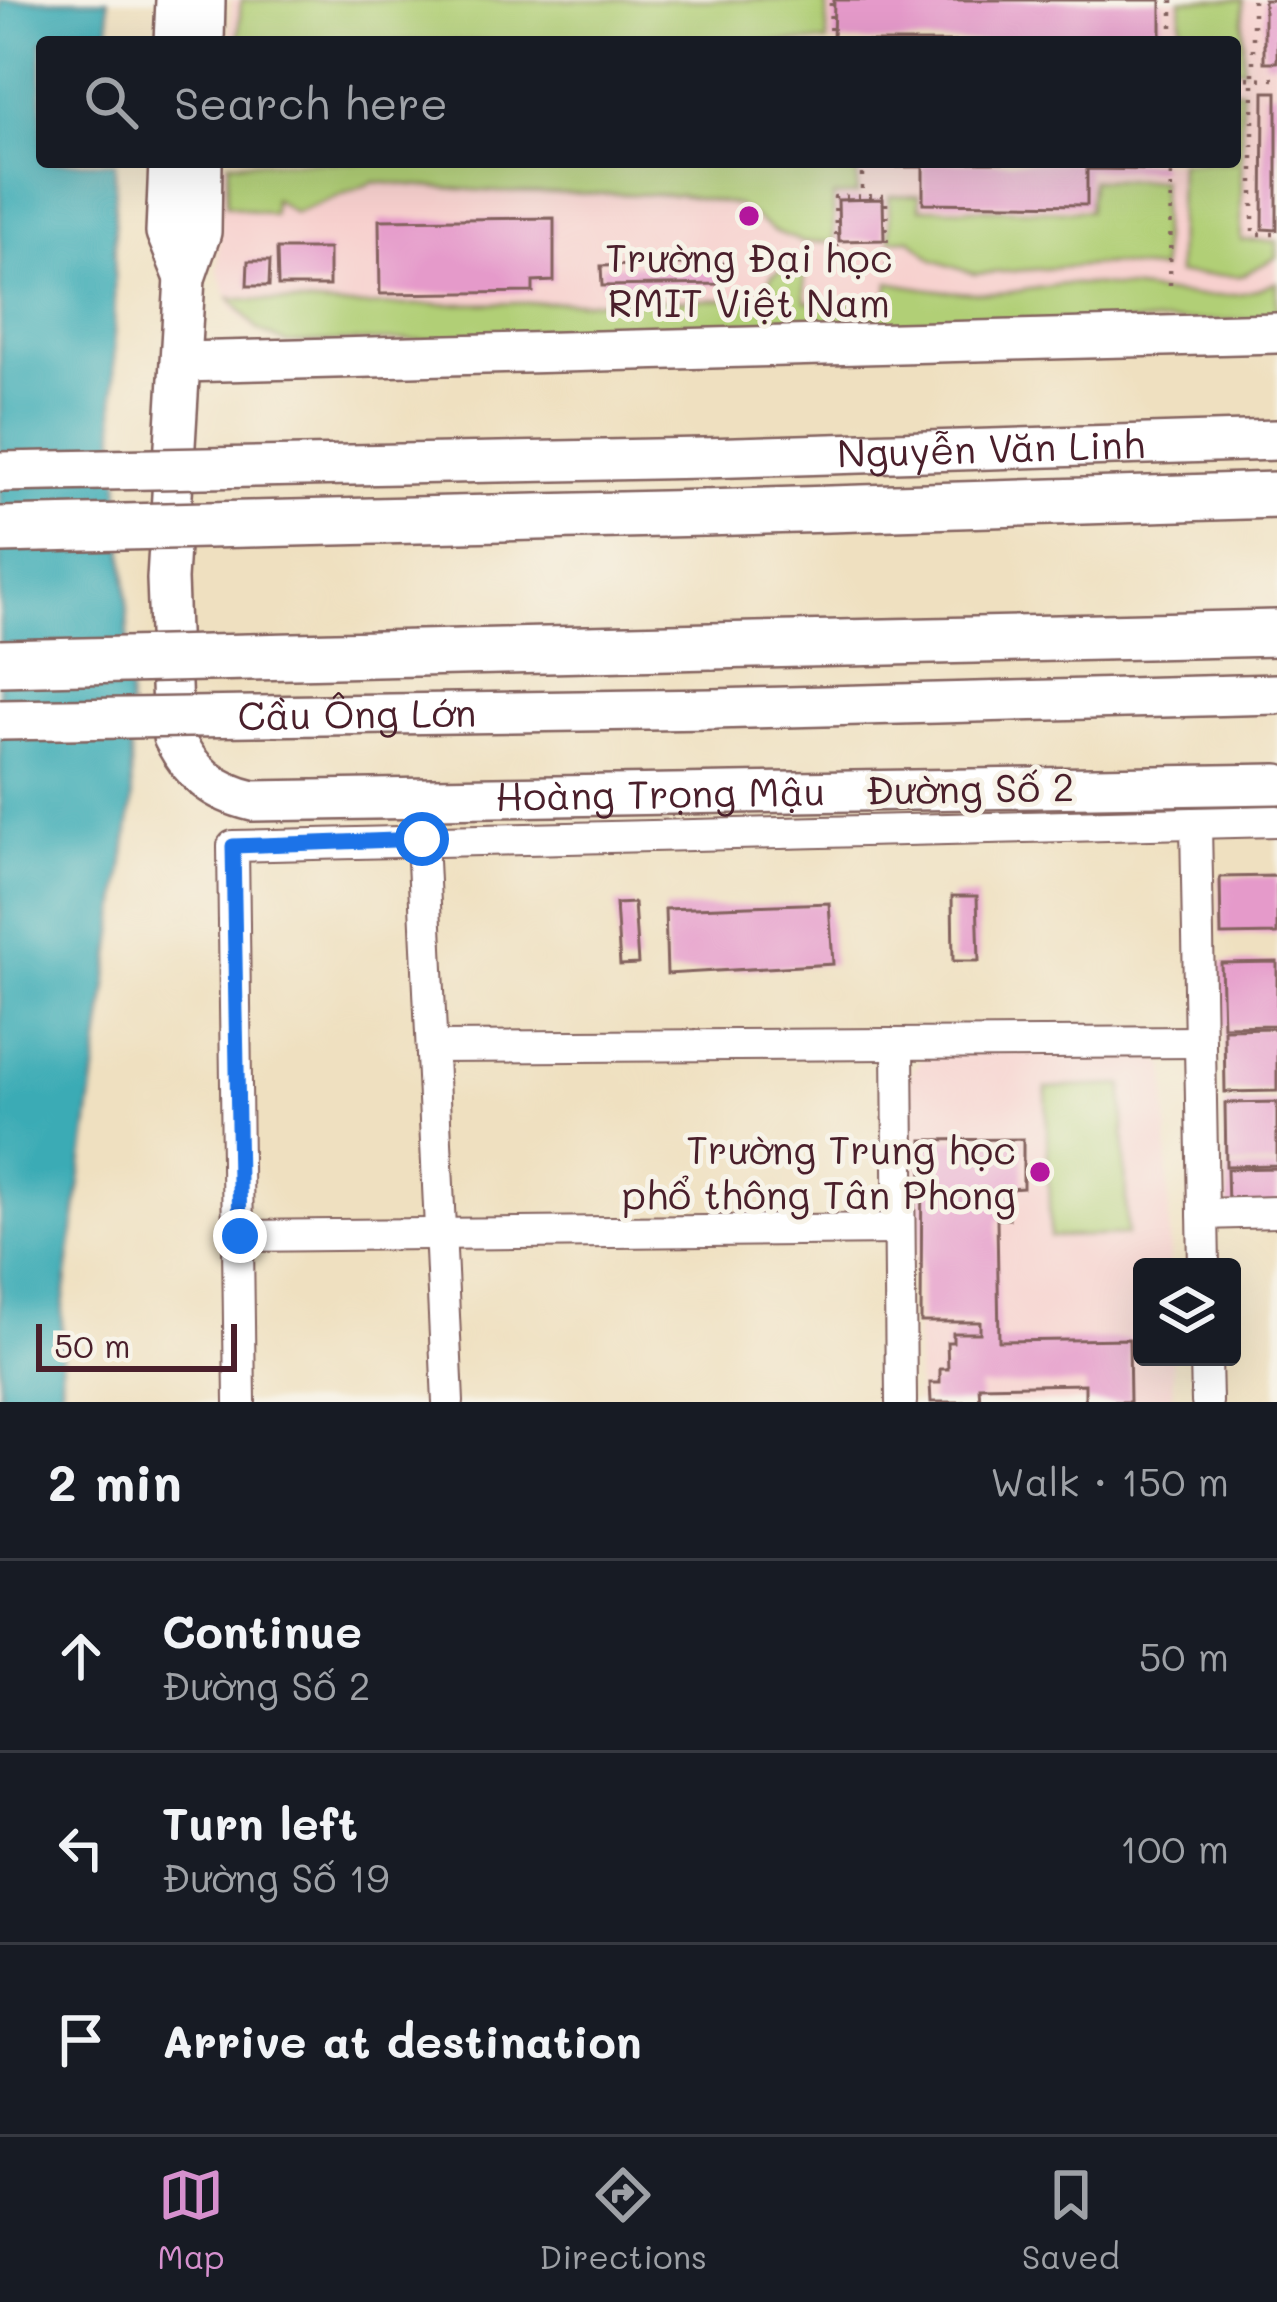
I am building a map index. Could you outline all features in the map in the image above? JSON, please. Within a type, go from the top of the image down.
[{"type":"highway","name":"Nguyễn Văn Linh","points":[[0,530],[1277,495]]},
{"type":"highway","name":"Cầu Ông Lớn","points":[[0,663],[1277,633]]},
{"type":"main road","points":[[174,36],[176,0]]},
{"type":"main road","points":[[204,36],[205,0]]},
{"type":"main road","name":"Hoàng Trọng Mậu","points":[[169,168],[166,232],[184,278]]},
{"type":"main road","name":"Hoàng Trọng Mậu","points":[[202,168],[201,232],[184,278],[167,579],[172,737],[184,759],[221,794],[253,801],[1277,784]]},
{"type":"main road","points":[[182,362],[1277,333]]},
{"type":"main road","name":"Nguyễn Văn Linh","points":[[0,472],[703,458],[1277,440]]},
{"type":"main road","name":"Cầu Ông Lớn","points":[[0,720],[1277,694]]},
{"type":"street","name":"Đường Số 2","points":[[240,1236],[233,846],[1277,821]]},
{"type":"street","points":[[1196,824],[1204,1258]]},
{"type":"street","points":[[422,839],[448,1402]]},
{"type":"street","points":[[432,1047],[1200,1042]]},
{"type":"street","points":[[898,1044],[901,1402]]},
{"type":"street","points":[[1203,1214],[1277,1212]]},
{"type":"street","points":[[240,1402],[240,1236],[898,1229]]},
{"type":"street","points":[[1206,1366],[1207,1402]]},
{"type":"path","points":[[830,36],[831,0]]},
{"type":"path","points":[[1172,0],[1172,36]]},
{"type":"path","points":[[1252,0],[1252,234],[1277,234]]},
{"type":"path","points":[[1241,79],[1277,80]]},
{"type":"path","points":[[862,168],[862,196]]},
{"type":"path","points":[[1170,285],[1171,168]]},
{"type":"path","points":[[837,259],[835,197],[886,196],[887,269]]},
{"type":"shaded area","name":"Trường Đại học RMIT Việt Nam","points":[[232,0],[1277,0],[1277,321],[287,346],[254,330],[231,307],[218,270],[222,168],[1241,168],[1241,36],[230,36]]},
{"type":"shaded area","name":"Trường Trung học phổ thông Tân Phong","points":[[1143,1045],[1166,1066],[1170,1258],[1133,1258],[1133,1366],[1172,1366],[1173,1402],[918,1402],[909,1076],[927,1051]]},
{"type":"green space","points":[[241,0],[827,0],[827,36],[238,36]]},
{"type":"green space","points":[[1181,0],[1243,0],[1243,69],[1241,36],[1181,34]]},
{"type":"green space","points":[[1242,90],[1241,240],[1277,241],[1277,257],[1241,276],[1177,274],[1179,168],[1241,168]]},
{"type":"green space","points":[[229,168],[857,168],[857,194],[833,196],[834,242],[802,242],[774,231],[737,205],[681,195],[498,192],[374,182],[295,213],[274,199],[273,215],[226,205]]},
{"type":"green space","points":[[1091,180],[1161,180],[1161,270],[1111,264],[974,274],[933,260],[910,239],[890,240],[889,196],[919,195],[920,208],[1089,211]]},
{"type":"green space","points":[[796,263],[804,270],[805,302],[887,303],[889,282],[964,293],[1074,284],[1202,296],[1252,291],[1277,282],[1277,319],[287,343],[258,330],[230,298],[343,306],[760,299],[772,275]]},
{"type":"green space","points":[[1123,1085],[1127,1235],[1050,1237],[1046,1088]]},
{"type":"water","points":[[0,0],[108,0],[110,36],[36,36],[36,168],[115,168],[114,409],[127,601],[132,802],[62,1313],[61,1402],[0,1402]]},
{"type":"building","points":[[834,0],[1161,0],[1161,36],[833,36]]},
{"type":"building","points":[[1264,0],[1277,0],[1277,62],[1264,62]]},
{"type":"building","points":[[1264,92],[1277,92],[1277,230],[1263,229]]},
{"type":"building","points":[[923,168],[1160,168],[1087,169],[1087,205],[923,203]]},
{"type":"building","points":[[883,199],[884,240],[839,241],[838,200]]},
{"type":"building","points":[[554,218],[554,281],[533,282],[533,292],[380,294],[379,220]]},
{"type":"building","points":[[277,249],[329,249],[329,286],[278,286]]},
{"type":"building","points":[[248,261],[270,261],[269,286],[247,286]]},
{"type":"building","points":[[723,263],[723,284],[602,286],[601,266]]},
{"type":"building","points":[[1277,876],[1277,934],[1221,935],[1220,877]]},
{"type":"building","points":[[952,896],[977,896],[979,961],[953,961]]},
{"type":"building","points":[[634,903],[638,964],[620,965],[616,904]]},
{"type":"building","points":[[829,903],[833,964],[667,974],[665,909]]},
{"type":"building","points":[[1277,962],[1277,1025],[1223,1026],[1221,963]]},
{"type":"building","points":[[1277,1028],[1277,1091],[1225,1092],[1224,1029]]},
{"type":"building","points":[[1277,1102],[1277,1165],[1226,1166],[1225,1103]]},
{"type":"building","points":[[1023,1139],[1023,1188],[1009,1189],[1009,1219],[997,1219],[999,1341],[1129,1339],[1130,1402],[1085,1402],[1085,1384],[979,1386],[980,1402],[931,1402],[930,1383],[940,1383],[940,1369],[948,1369],[947,1342],[953,1342],[953,1333],[980,1333],[980,1322],[921,1322],[922,1140]]},
{"type":"building","points":[[1277,1168],[1277,1205],[1228,1206],[1227,1169]]},
{"type":"place","name":"Trường Đại học RMIT Việt Nam","points":[[749,216]]},
{"type":"place","name":"Trường Trung học phổ thông Tân Phong","points":[[1040,1172]]},
{"type":"route","points":[[240,1236],[233,846],[422,839]]}]
